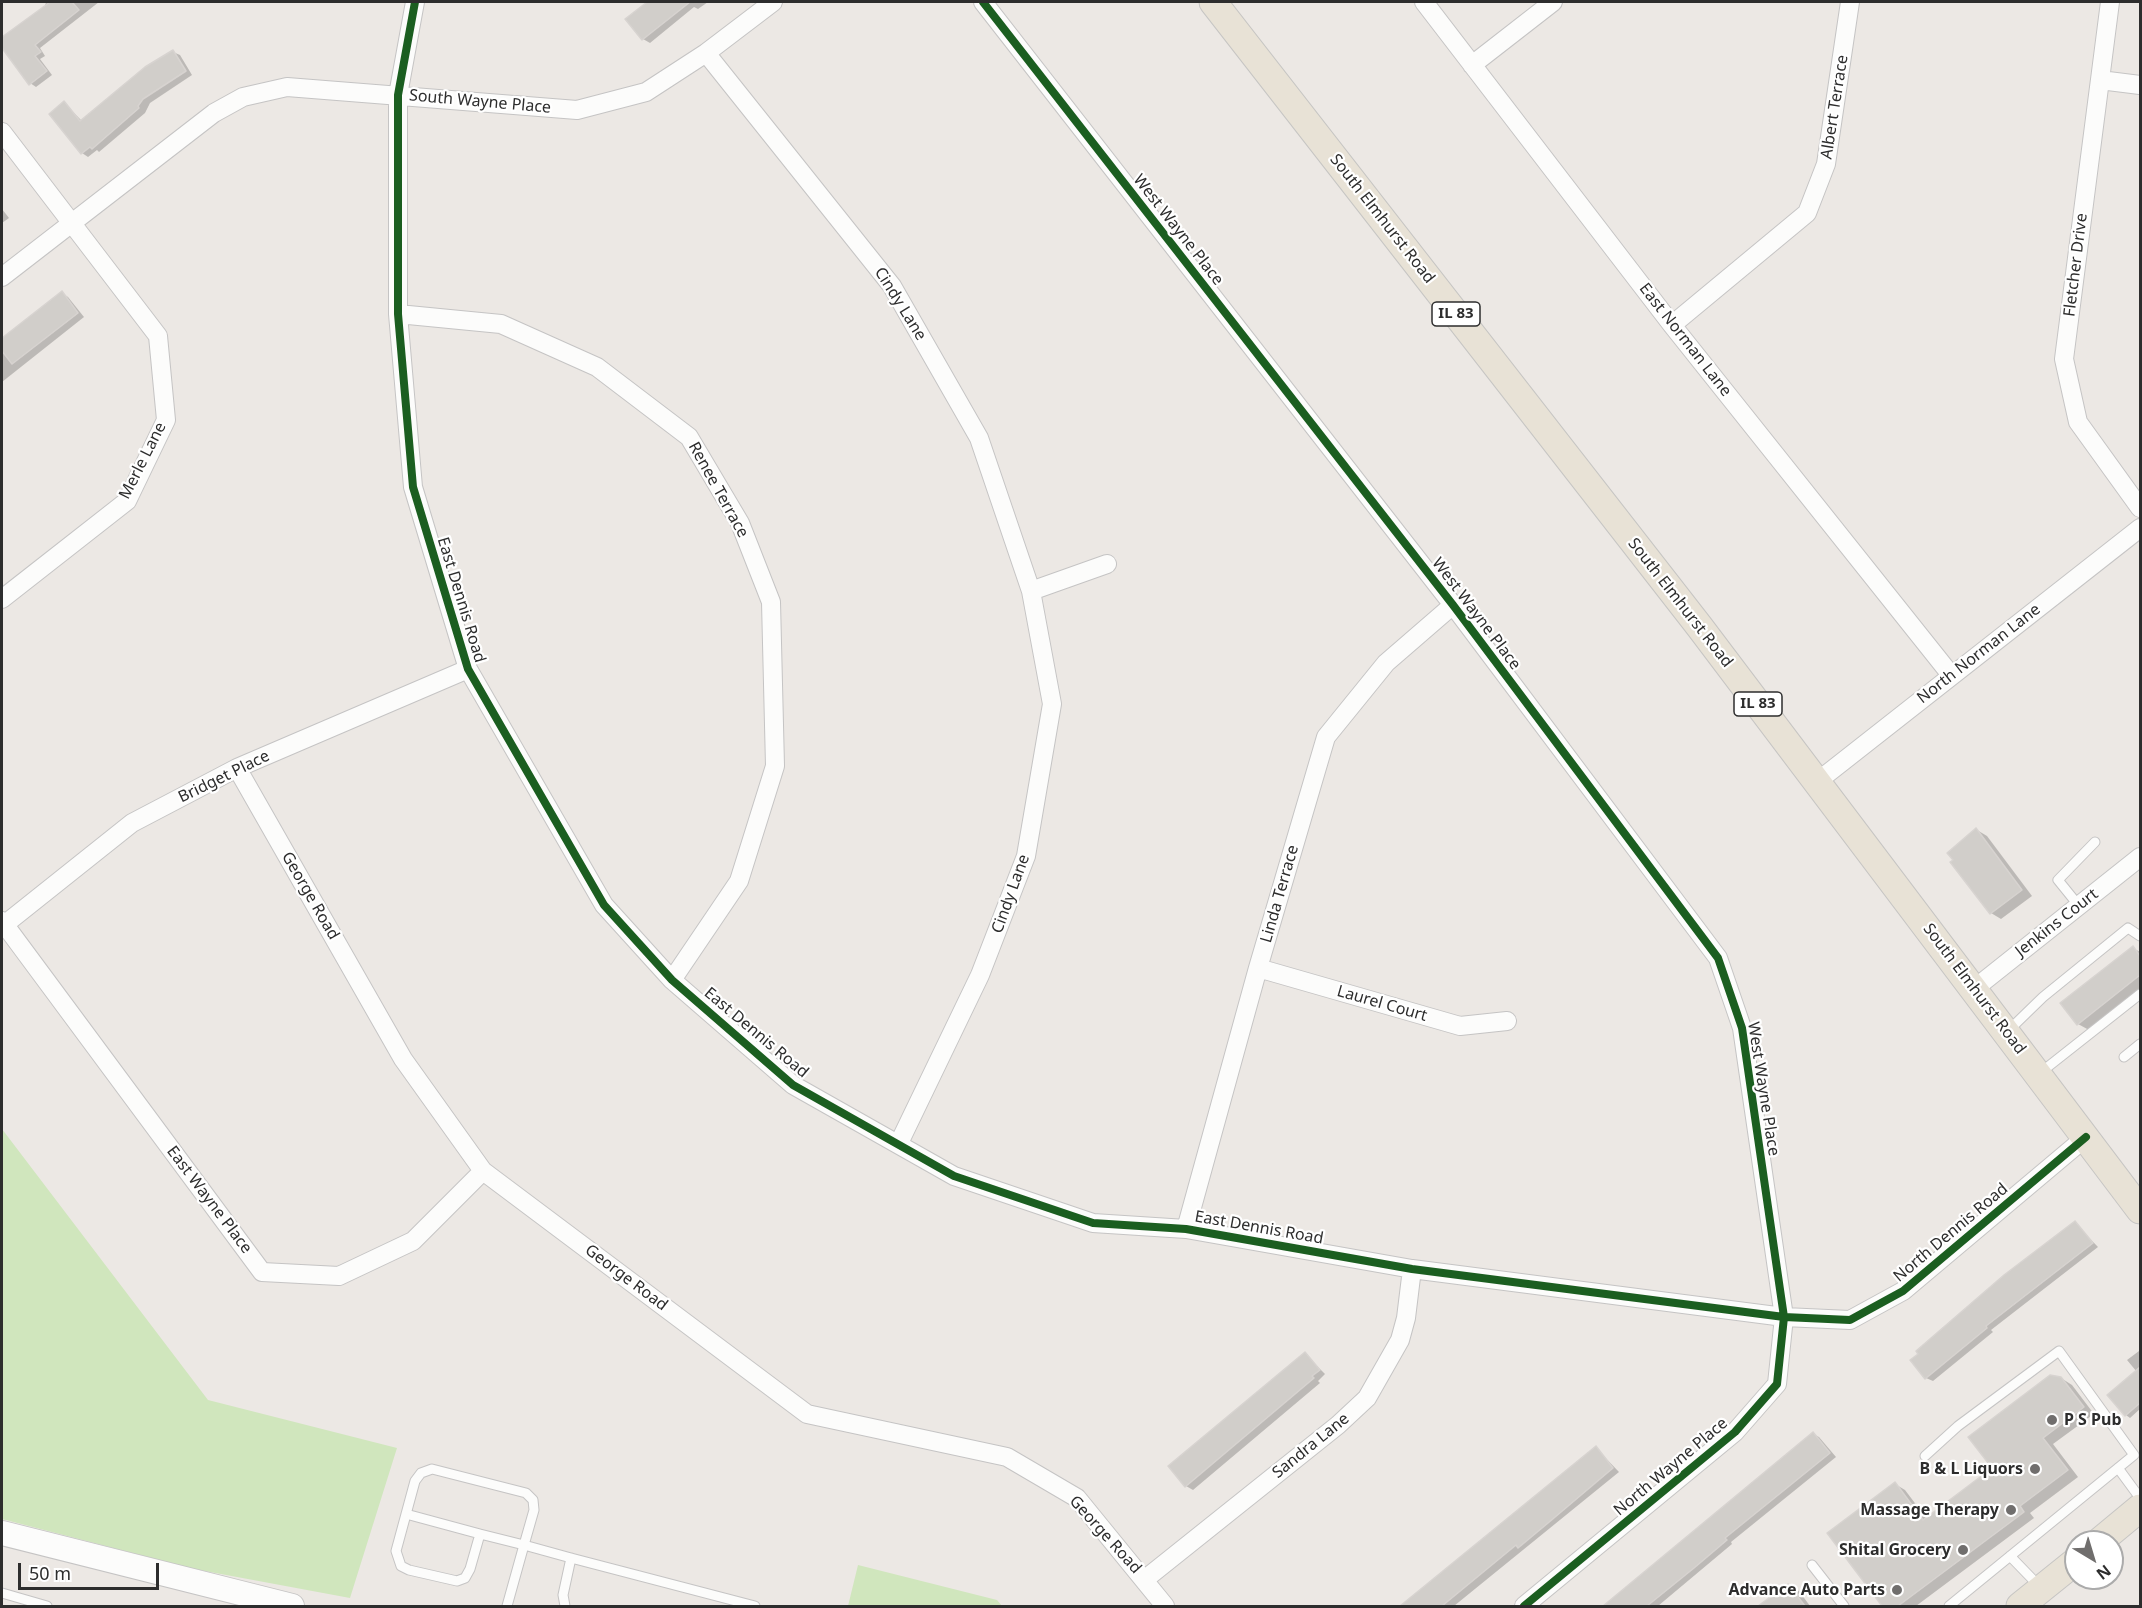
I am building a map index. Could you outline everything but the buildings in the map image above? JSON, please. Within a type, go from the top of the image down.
[{"type":"main road","name":"South Elmhurst Road","points":[[1213,2],[1818,781],[2140,1210]]},
{"type":"main road","points":[[2113,1530],[2140,1508]]},
{"type":"main road","points":[[2,1533],[292,1606]]},
{"type":"main road","points":[[2020,1606],[2064,1571]]},
{"type":"street","name":"East Dennis Road","points":[[416,2],[398,95],[398,314],[413,487],[468,669],[604,905],[672,980],[793,1085],[954,1176],[1093,1223],[1186,1229],[1412,1269],[1784,1317]]},
{"type":"street","name":"South Wayne Place","points":[[2,277],[214,113],[243,97],[287,87],[577,110],[646,92],[706,53],[773,2]]},
{"type":"street","name":"West Wayne Place","points":[[983,2],[1453,605],[1718,958],[1742,1028],[1784,1317]]},
{"type":"street","name":"East Norman Lane","points":[[1424,2],[1672,325],[1951,675]]},
{"type":"street","points":[[1472,65],[1553,2]]},
{"type":"street","name":"Albert Terrace","points":[[1672,325],[1808,213],[1826,164],[1850,2]]},
{"type":"street","name":"Fletcher Drive","points":[[2110,2],[2064,359],[2078,422],[2140,507]]},
{"type":"street","name":"Cindy Lane","points":[[706,53],[892,286],[979,438],[1031,591],[1052,704],[1026,856],[980,975],[899,1143]]},
{"type":"street","points":[[2100,81],[2140,85]]},
{"type":"street","name":"Merle Lane","points":[[2,132],[158,336],[166,420],[127,501],[2,599]]},
{"type":"street","name":"Renee Terrace","points":[[398,314],[501,324],[597,367],[689,438],[740,523],[771,602],[775,766],[739,881],[672,980]]},
{"type":"street","name":"North Norman Lane","points":[[1818,781],[2140,528]]},
{"type":"street","points":[[1031,591],[1107,564]]},
{"type":"street","name":"Linda Terrace","points":[[1186,1229],[1258,968],[1326,737],[1386,663],[1453,605]]},
{"type":"street","name":"Bridget Place","points":[[3,923],[132,823],[237,768],[468,669]]},
{"type":"street","name":"George Road","points":[[237,768],[403,1059],[483,1172],[807,1414],[1007,1457],[1077,1498],[1165,1606]]},
{"type":"street","name":"Jenkins Court","points":[[1974,989],[2140,857]]},
{"type":"street","name":"East Wayne Place","points":[[3,923],[262,1272],[339,1276],[413,1241],[483,1172]]},
{"type":"street","name":"Laurel Court","points":[[1258,968],[1460,1026],[1508,1021]]},
{"type":"street","name":"North Dennis Road","points":[[1784,1317],[1850,1320],[1903,1291],[2086,1137]]},
{"type":"street","name":"Sandra Lane","points":[[1144,1580],[1338,1425],[1367,1398],[1400,1340],[1406,1318],[1412,1269]]},
{"type":"street","name":"North Wayne Place","points":[[1524,1606],[1735,1432],[1777,1384],[1784,1317]]},
{"type":"lane","points":[[2079,906],[2058,880],[2095,842]]},
{"type":"lane","points":[[2006,1032],[2043,997],[2128,928],[2140,936]]},
{"type":"lane","points":[[2038,1075],[2140,994]]},
{"type":"lane","points":[[2124,1057],[2140,1044]]},
{"type":"lane","points":[[1925,1456],[1958,1426],[2059,1351],[2134,1455],[1949,1606]]},
{"type":"lane","points":[[2118,1468],[2140,1498]]},
{"type":"lane","points":[[480,1534],[471,1569],[465,1578],[458,1581],[449,1581],[401,1566],[396,1551],[415,1481],[421,1473],[432,1469],[526,1493],[533,1500],[534,1510],[507,1606]]},
{"type":"lane","points":[[406,1514],[755,1606]]},
{"type":"lane","points":[[2010,1556],[2041,1589]]},
{"type":"lane","points":[[565,1606],[563,1595],[572,1558]]},
{"type":"lane","points":[[1812,1565],[1844,1606]]},
{"type":"lane","points":[[2,1593],[47,1606]]},
{"type":"green space","points":[[2,1129],[208,1400],[397,1448],[350,1598],[194,1569],[2,1519]]},
{"type":"green space","points":[[858,1565],[997,1600],[1002,1606],[848,1606]]},
{"type":"cycle path","points":[[415,2],[398,95],[398,314],[413,487],[468,669],[604,905],[672,980],[793,1085],[954,1176],[1093,1223],[1186,1229],[1412,1269],[1784,1317],[1850,1320],[1903,1291],[2086,1137]]},
{"type":"cycle path","points":[[983,2],[1453,605],[1718,958],[1742,1028],[1784,1317],[1777,1384],[1735,1432],[1524,1606]]},
{"type":"place","name":"P S Pub","points":[[2052,1420]]},
{"type":"place","name":"B & L Liquors","points":[[2035,1469]]},
{"type":"place","name":"Massage Therapy","points":[[2011,1510]]},
{"type":"place","name":"Shital Grocery","points":[[1963,1550]]},
{"type":"place","name":"Advance Auto Parts","points":[[1897,1590]]}]
